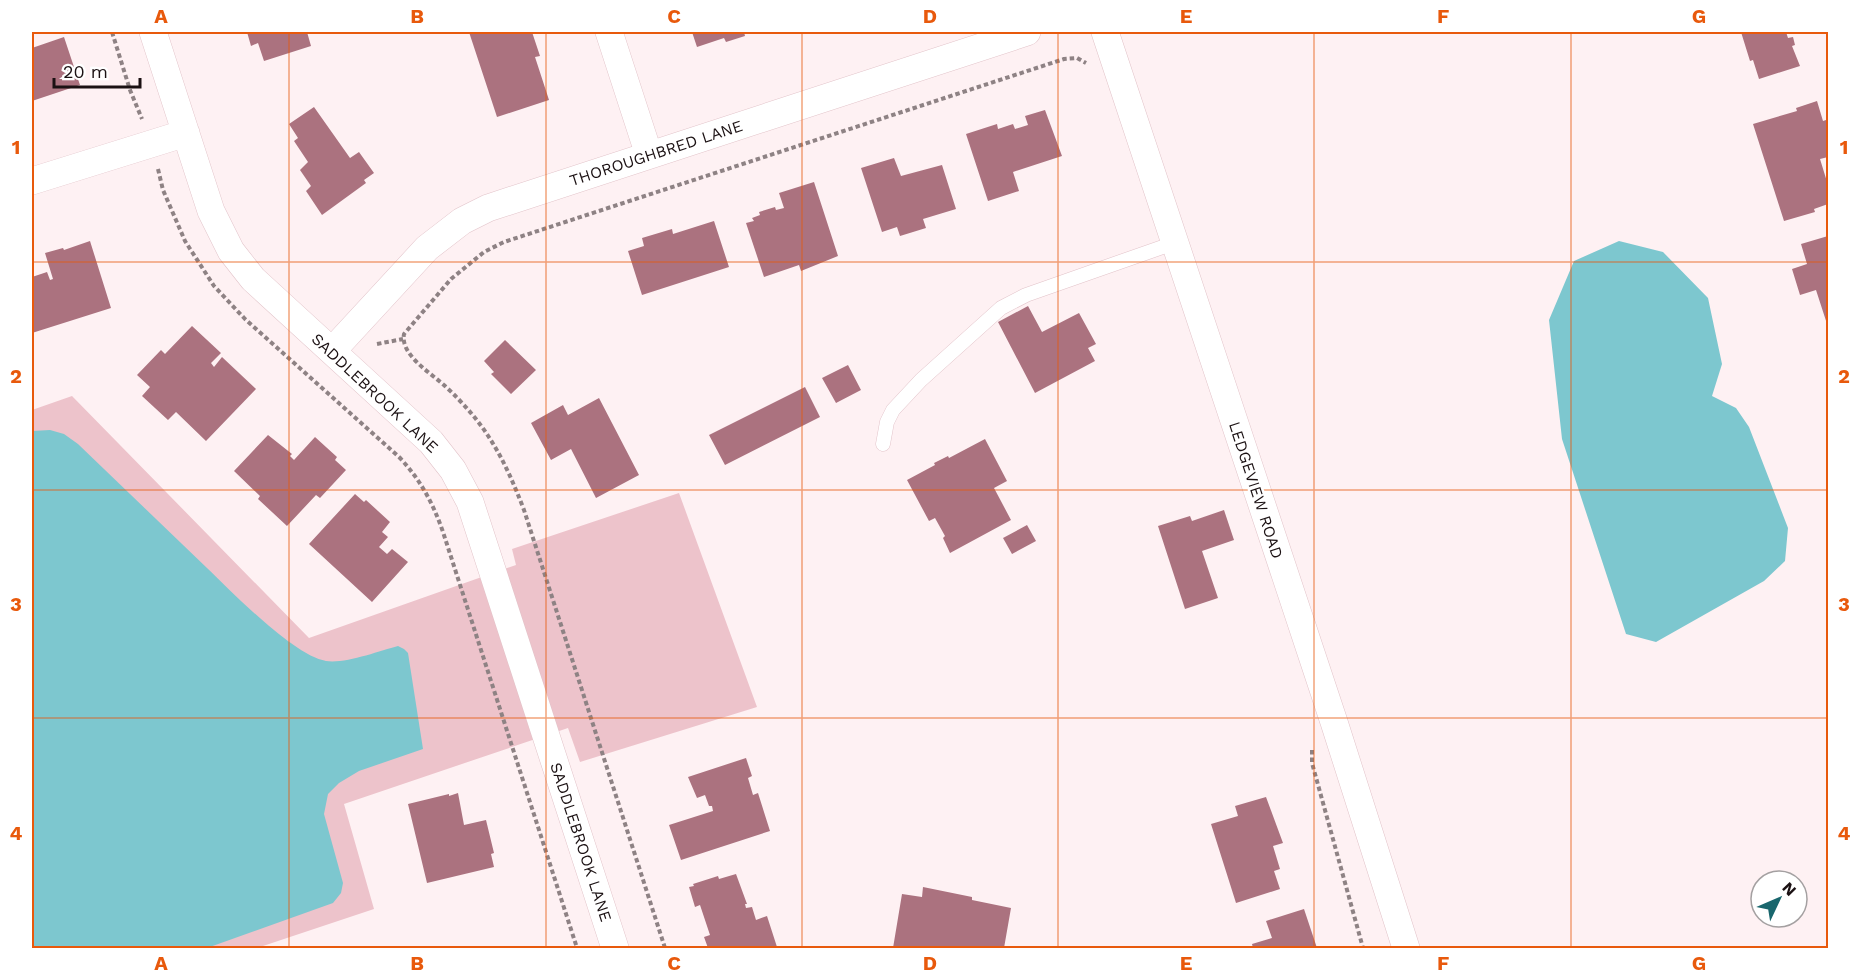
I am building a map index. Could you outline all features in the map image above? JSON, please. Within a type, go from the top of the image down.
[{"type":"street","name":"SADDLEBROOK LANE","points":[[153,32],[211,211],[231,250],[253,279],[431,442],[453,470],[470,502],[615,948]]},
{"type":"street","points":[[609,32],[649,155]]},
{"type":"street","name":"THOROUGHBRED LANE","points":[[332,351],[427,248],[462,221],[488,208],[1028,32]]},
{"type":"street","name":"LEDGEVIEW ROAD","points":[[1105,32],[1334,722],[1406,948]]},
{"type":"street","points":[[32,181],[186,133]]},
{"type":"lane","points":[[884,444],[887,422],[893,410],[921,380],[1001,308],[1026,296],[1174,243]]},
{"type":"path","points":[[112,32],[130,90],[152,144],[163,190],[194,258],[214,286],[245,319],[399,457],[429,496],[443,532],[577,948]]},
{"type":"path","points":[[665,948],[511,477],[493,441],[470,411],[406,350],[404,334],[455,275],[484,252],[504,242],[1064,59],[1072,57],[1082,60],[1089,69]]},
{"type":"path","points":[[1312,746],[1312,763],[1363,948]]},
{"type":"shaded area","points":[[72,396],[309,638],[516,565],[512,549],[679,493],[757,707],[580,762],[568,728],[344,804],[374,909],[257,948],[32,948],[32,410]]},
{"type":"water","points":[[1619,241],[1663,252],[1708,298],[1722,364],[1712,396],[1736,408],[1749,427],[1788,528],[1785,561],[1764,581],[1656,642],[1626,634],[1562,439],[1549,320],[1574,261]]},
{"type":"water","points":[[50,430],[64,434],[78,444],[247,607],[297,648],[326,661],[352,659],[398,646],[408,653],[423,749],[359,771],[339,783],[328,794],[324,814],[343,883],[341,893],[333,903],[207,948],[32,948],[32,431]]},
{"type":"building","points":[[247,32],[307,32],[311,46],[264,61],[258,43],[251,46]]},
{"type":"building","points":[[469,32],[532,32],[540,56],[535,57],[549,100],[497,117]]},
{"type":"building","points":[[692,32],[744,32],[745,36],[726,42],[724,38],[697,47]]},
{"type":"building","points":[[1741,32],[1786,32],[1788,38],[1793,37],[1795,45],[1792,46],[1800,66],[1759,79],[1753,60],[1750,61]]},
{"type":"building","points":[[64,37],[80,85],[32,101],[32,48]]},
{"type":"building","points":[[1817,101],[1823,121],[1826,120],[1828,127],[1828,157],[1820,159],[1828,185],[1828,204],[1814,209],[1815,212],[1784,221],[1753,124],[1797,111],[1796,108]]},
{"type":"building","points":[[314,107],[350,158],[359,152],[374,173],[364,180],[366,183],[322,215],[306,191],[311,186],[300,170],[308,162],[294,141],[298,138],[289,124]]},
{"type":"building","points":[[1045,110],[1062,156],[1013,172],[1019,191],[988,201],[966,134],[997,124],[998,129],[1013,124],[1015,129],[1028,125],[1025,116]]},
{"type":"building","points":[[894,158],[901,176],[942,165],[956,209],[923,219],[926,228],[900,236],[897,227],[882,232],[861,168]]},
{"type":"building","points":[[814,182],[838,256],[801,271],[799,265],[764,277],[746,223],[754,221],[752,218],[760,215],[759,212],[775,207],[776,210],[784,208],[779,193]]},
{"type":"building","points":[[714,221],[729,267],[642,295],[628,251],[644,246],[642,238],[672,229],[673,234]]},
{"type":"building","points":[[1828,236],[1828,327],[1816,290],[1800,295],[1792,269],[1807,264],[1801,244]]},
{"type":"building","points":[[90,241],[111,308],[32,333],[32,277],[47,272],[50,280],[53,279],[45,253],[63,248],[64,250]]},
{"type":"building","points":[[1028,306],[1042,332],[1079,313],[1096,344],[1088,348],[1095,361],[1035,393],[998,322]]},
{"type":"building","points":[[192,326],[221,353],[211,363],[214,367],[222,357],[256,389],[206,441],[176,412],[168,420],[142,396],[150,387],[137,375],[161,350],[165,354]]},
{"type":"building","points":[[505,340],[536,370],[511,394],[491,374],[494,372],[484,361]]},
{"type":"building","points":[[848,365],[861,390],[836,403],[822,378]]},
{"type":"building","points":[[805,387],[820,417],[725,465],[709,435]]},
{"type":"building","points":[[599,398],[639,475],[596,498],[571,449],[551,460],[531,423],[563,405],[568,415]]},
{"type":"building","points":[[268,435],[292,454],[290,456],[294,460],[315,437],[337,457],[335,460],[346,470],[320,498],[316,495],[287,526],[258,499],[260,496],[234,471]]},
{"type":"building","points":[[985,439],[1007,481],[994,488],[1011,520],[950,553],[943,538],[945,536],[935,518],[929,521],[907,480],[935,465],[934,463],[948,456],[949,458]]},
{"type":"building","points":[[355,494],[364,502],[366,500],[390,522],[382,532],[388,537],[379,547],[387,554],[392,549],[408,562],[372,602],[309,544]]},
{"type":"building","points":[[1224,510],[1234,540],[1202,551],[1218,598],[1185,609],[1158,526],[1190,516],[1192,521]]},
{"type":"building","points":[[1027,525],[1036,541],[1012,554],[1003,538]]},
{"type":"building","points":[[746,758],[752,776],[748,778],[753,795],[758,793],[770,831],[681,860],[669,825],[713,811],[705,795],[697,798],[688,777]]},
{"type":"building","points":[[458,793],[464,825],[486,820],[494,853],[491,854],[494,867],[427,883],[408,804]]},
{"type":"building","points":[[1266,797],[1283,843],[1273,846],[1280,869],[1274,871],[1280,889],[1236,903],[1211,824],[1238,816],[1235,806]]},
{"type":"building","points":[[736,874],[747,904],[745,904],[746,908],[752,907],[756,920],[767,916],[777,947],[708,948],[704,937],[710,935],[700,905],[695,907],[689,887],[718,876],[719,879]]},
{"type":"building","points":[[923,887],[1011,908],[1004,948],[948,946],[948,948],[893,948],[902,894],[922,897]]},
{"type":"building","points":[[1304,909],[1317,948],[1253,948],[1252,944],[1272,938],[1266,921]]}]
